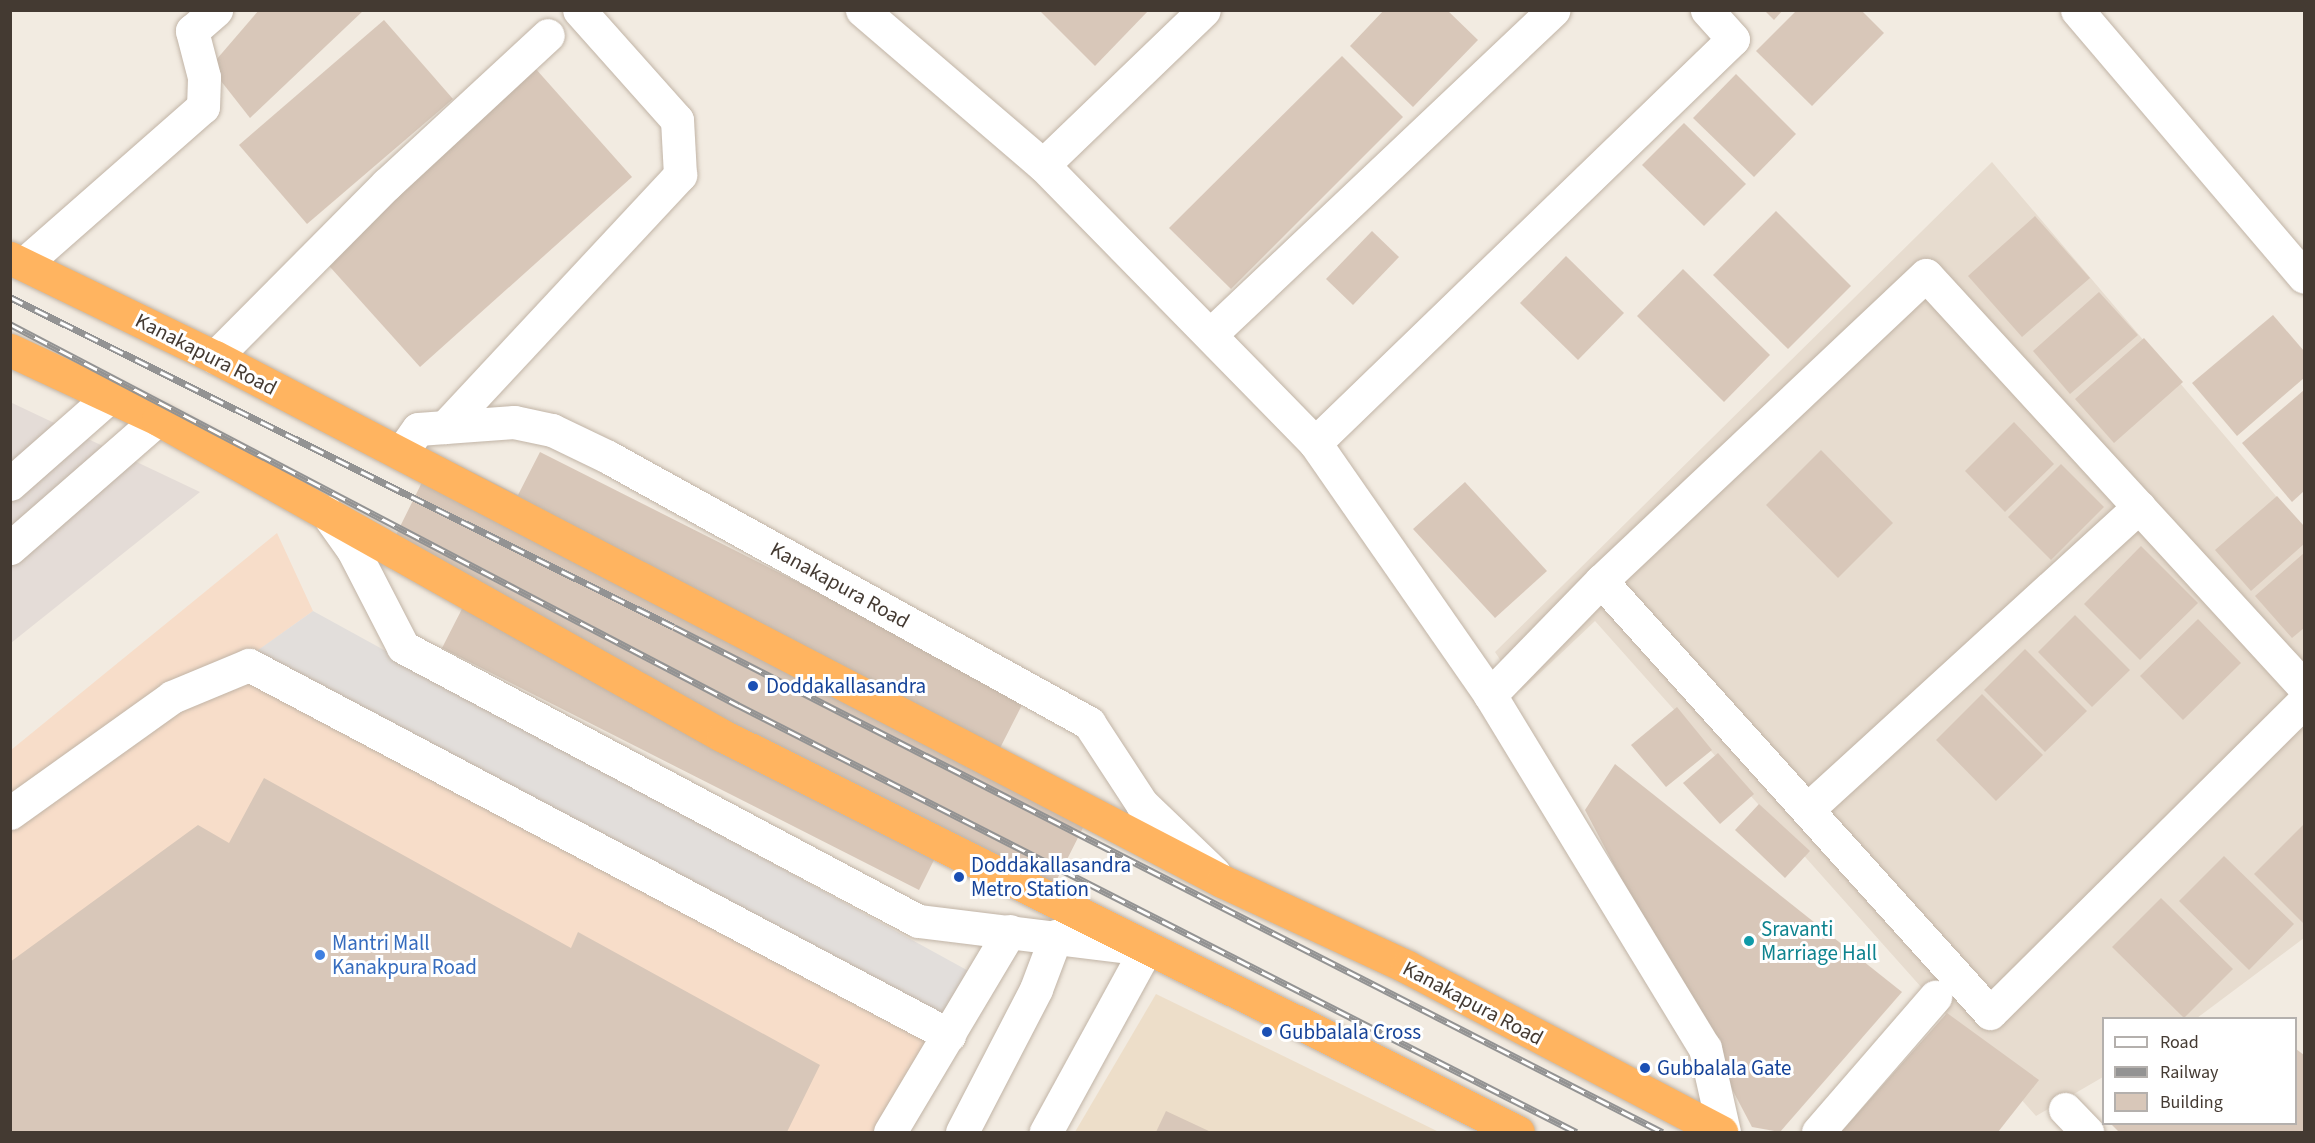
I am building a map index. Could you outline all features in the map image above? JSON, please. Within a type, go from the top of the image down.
[{"type":"highway","name":"Kanakapura Road","points":[[17,261],[215,357],[1222,881],[1407,967],[1722,1132]]},
{"type":"highway","points":[[10,350],[108,398],[158,419],[723,736],[1146,949],[1518,1132]]},
{"type":"street","points":[[17,261],[202,106],[204,76],[192,31],[216,10]]},
{"type":"street","points":[[445,427],[680,175],[676,120],[579,10]]},
{"type":"street","points":[[862,10],[1043,165],[1212,333],[1316,443],[1490,695],[1705,1048],[1722,1132]]},
{"type":"street","points":[[1043,165],[1204,10]]},
{"type":"street","points":[[1212,333],[1553,10]]},
{"type":"street","points":[[1316,443],[1733,39],[1707,10]]},
{"type":"street","points":[[2078,10],[2304,277]]},
{"type":"street","points":[[215,357],[387,184],[548,35]]},
{"type":"street","points":[[1490,695],[1601,580],[1926,275],[2304,687]]},
{"type":"street","points":[[10,484],[108,398]]},
{"type":"street","points":[[10,548],[158,419]]},
{"type":"street","name":"Kanakapura Road","points":[[401,453],[418,429],[514,422],[552,430],[1089,723],[1142,804],[1222,881]]},
{"type":"street","points":[[1809,808],[2139,507]]},
{"type":"street","points":[[326,512],[353,550],[403,647],[918,921],[1056,936],[1146,949],[1046,1132]]},
{"type":"street","points":[[1601,580],[1809,808],[1990,1013],[2304,701]]},
{"type":"street","points":[[10,813],[172,697],[249,665],[949,1035]]},
{"type":"street","points":[[890,1132],[1010,932]]},
{"type":"street","points":[[962,1132],[1036,989],[1056,936]]},
{"type":"street","points":[[1818,1132],[1935,997]]},
{"type":"street","points":[[2065,1109],[2087,1132]]},
{"type":"shaded area","points":[[1992,162],[2304,529],[2304,938],[2198,1017],[2102,1017],[2102,1078],[2036,1116],[1595,621],[1521,691],[1495,652]]},
{"type":"shaded area","points":[[10,402],[200,492],[11,643],[10,643]]},
{"type":"shaded area","points":[[277,533],[313,611],[245,660],[949,1035],[901,1132],[11,1132],[11,750]]},
{"type":"shaded area","points":[[313,611],[974,974],[940,1031],[244,660]]},
{"type":"shaded area","points":[[1156,994],[1439,1132],[1075,1132]]},
{"type":"building","points":[[259,10],[364,10],[250,118],[210,67]]},
{"type":"building","points":[[1039,10],[1149,10],[1095,66]]},
{"type":"building","points":[[1384,10],[1447,10],[1478,40],[1413,107],[1350,46]]},
{"type":"building","points":[[1764,10],[1783,10],[1774,20]]},
{"type":"building","points":[[1797,10],[1861,10],[1884,33],[1812,106],[1756,51]]},
{"type":"building","points":[[384,20],[453,99],[307,224],[239,145]]},
{"type":"building","points":[[1342,56],[1403,117],[1231,289],[1169,228]]},
{"type":"building","points":[[535,68],[632,177],[420,367],[322,258]]},
{"type":"building","points":[[1736,74],[1796,134],[1754,177],[1693,118]]},
{"type":"building","points":[[1684,123],[1746,184],[1704,226],[1642,165]]},
{"type":"building","points":[[1776,211],[1851,286],[1788,349],[1713,275]]},
{"type":"building","points":[[2035,216],[2090,278],[2022,337],[1968,276]]},
{"type":"building","points":[[1372,231],[1399,257],[1353,305],[1326,279]]},
{"type":"building","points":[[1566,256],[1624,313],[1578,360],[1520,303]]},
{"type":"building","points":[[1683,269],[1770,355],[1724,402],[1637,316]]},
{"type":"building","points":[[2099,292],[2138,335],[2070,394],[2033,351]]},
{"type":"building","points":[[2273,315],[2304,351],[2304,378],[2237,436],[2192,383]]},
{"type":"building","points":[[2144,338],[2183,382],[2114,443],[2075,399]]},
{"type":"building","points":[[2304,390],[2304,491],[2292,502],[2242,443]]},
{"type":"building","points":[[2014,422],[2054,464],[2005,512],[1965,471]]},
{"type":"building","points":[[1821,450],[1893,523],[1838,578],[1766,505]]},
{"type":"building","points":[[540,452],[1026,697],[998,752],[1096,802],[1042,909],[936,856],[919,890],[442,648],[465,603],[383,561],[436,454],[518,495]]},
{"type":"building","points":[[2061,464],[2104,507],[2051,560],[2008,517]]},
{"type":"building","points":[[1465,482],[1547,571],[1495,618],[1413,529]]},
{"type":"building","points":[[2277,496],[2304,526],[2304,544],[2251,591],[2215,550]]},
{"type":"building","points":[[2141,546],[2198,603],[2140,660],[2084,604]]},
{"type":"building","points":[[2304,553],[2304,628],[2292,638],[2255,596]]},
{"type":"building","points":[[2075,615],[2130,670],[2092,707],[2038,652]]},
{"type":"building","points":[[2198,619],[2241,663],[2183,720],[2140,676]]},
{"type":"building","points":[[2025,649],[2087,711],[2045,752],[1984,690]]},
{"type":"building","points":[[1982,694],[2043,755],[1996,801],[1936,740]]},
{"type":"building","points":[[1677,707],[1712,750],[1666,787],[1631,745]]},
{"type":"building","points":[[1718,753],[1754,794],[1720,824],[1683,783]]},
{"type":"building","name":"Sravanti Marriage Hall","points":[[1615,764],[1902,992],[1780,1132],[1752,1127],[1585,810]]},
{"type":"building","name":"Mantri Mall Kanakpura Road","points":[[264,778],[571,948],[578,932],[820,1065],[787,1132],[10,1132],[10,962],[198,825],[229,843]]},
{"type":"building","points":[[1759,804],[1810,851],[1785,878],[1735,830]]},
{"type":"building","points":[[2303,825],[2304,827],[2304,924],[2254,874]]},
{"type":"building","points":[[2224,856],[2294,924],[2249,970],[2179,901]]},
{"type":"building","points":[[2161,898],[2233,969],[2183,1017],[2112,947]]},
{"type":"building","points":[[1947,1013],[2039,1080],[1998,1132],[1841,1132]]},
{"type":"building","points":[[2297,1050],[2304,1055],[2304,1132],[2119,1132],[2112,1125],[2297,1125]]},
{"type":"building","points":[[1166,1111],[1211,1132],[1156,1132]]},
{"type":"railway","points":[[10,297],[674,627],[1662,1132]]},
{"type":"railway","points":[[10,324],[738,705],[1576,1132]]},
{"type":"place","name":"Doddakallasandra","points":[[753,686]]},
{"type":"place","name":"Doddakallasandra Metro Station","points":[[959,877]]},
{"type":"place","name":"Sravanti Marriage Hall","points":[[1749,941]]},
{"type":"place","name":"Mantri Mall Kanakpura Road","points":[[320,955]]},
{"type":"place","name":"Gubbalala Cross","points":[[1267,1032]]},
{"type":"place","name":"Gubbalala Gate","points":[[1645,1068]]}]
